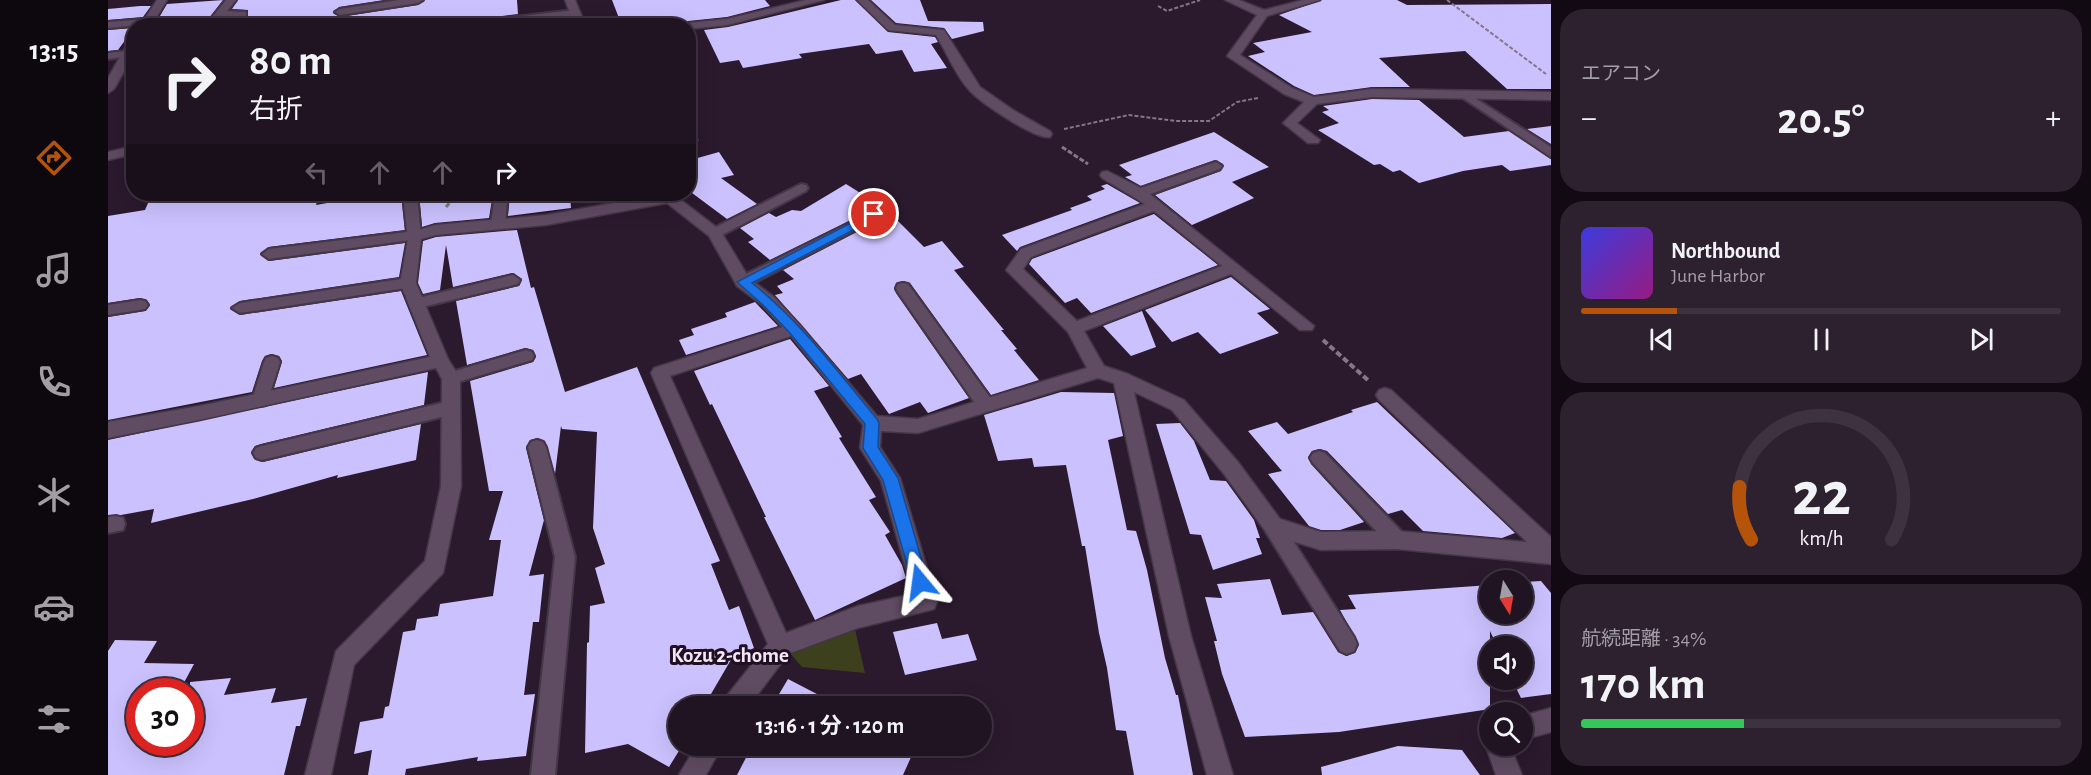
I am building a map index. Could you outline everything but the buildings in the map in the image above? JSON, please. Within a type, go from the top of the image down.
[{"type":"street","points":[[150,18],[162,0]]},
{"type":"street","points":[[570,0],[577,18]]},
{"type":"street","points":[[696,25],[727,22],[819,0]]},
{"type":"street","points":[[862,0],[892,28],[940,32],[975,89],[1008,113],[1045,134]]},
{"type":"street","points":[[1230,0],[1263,14],[1315,0]]},
{"type":"street","points":[[1263,14],[1233,56],[1288,91],[1313,101],[1372,93],[1551,96]]},
{"type":"street","points":[[108,89],[126,56]]},
{"type":"street","points":[[1312,140],[1289,123],[1313,101]]},
{"type":"street","points":[[108,156],[126,152]]},
{"type":"street","points":[[1107,175],[1140,193],[1306,326]]},
{"type":"street","points":[[318,775],[344,659],[435,566],[451,486],[451,378],[440,361],[408,283],[414,236],[435,230],[546,220],[642,201]]},
{"type":"street","points":[[675,201],[715,233],[743,282],[768,302],[794,329],[872,423],[870,448],[890,478],[926,602],[858,617],[780,646],[742,696]]},
{"type":"street","points":[[1098,371],[1074,328],[1014,270],[1026,254],[1155,206]]},
{"type":"street","points":[[1074,328],[1233,268]]},
{"type":"street","points":[[780,646],[660,373],[794,329]]},
{"type":"street","points":[[108,430],[440,361]]},
{"type":"street","points":[[872,423],[918,426],[1098,371],[1122,378],[1178,405],[1231,468],[1273,526],[1321,541],[1397,540],[1551,552]]},
{"type":"street","points":[[1122,378],[1180,636],[1220,775]]},
{"type":"street","points":[[1385,396],[1551,552]]},
{"type":"street","points":[[1533,725],[1551,720]]},
{"type":"street","points":[[692,775],[704,756]]},
{"type":"street","points":[[1502,756],[1509,775]]},
{"type":"lane","points":[[216,18],[231,0]]},
{"type":"lane","points":[[340,12],[377,3],[418,0]]},
{"type":"lane","points":[[531,18],[575,13]]},
{"type":"lane","points":[[219,14],[242,14]]},
{"type":"lane","points":[[108,25],[126,25]]},
{"type":"lane","points":[[108,56],[126,54]]},
{"type":"lane","points":[[1464,94],[1551,153]]},
{"type":"lane","points":[[1140,193],[1216,166]]},
{"type":"lane","points":[[715,233],[801,188]]},
{"type":"lane","points":[[269,254],[414,236],[411,201]]},
{"type":"lane","points":[[498,223],[500,201]]},
{"type":"lane","points":[[743,282],[874,214]]},
{"type":"lane","points":[[418,303],[513,280]]},
{"type":"lane","points":[[240,308],[408,283]]},
{"type":"lane","points":[[903,288],[985,404]]},
{"type":"lane","points":[[108,310],[140,305]]},
{"type":"lane","points":[[451,378],[526,356]]},
{"type":"lane","points":[[260,400],[272,362]]},
{"type":"lane","points":[[262,453],[450,408]]},
{"type":"lane","points":[[537,447],[566,557],[543,775]]},
{"type":"lane","points":[[1319,458],[1397,540]]},
{"type":"lane","points":[[1273,526],[1347,644]]},
{"type":"path","points":[[1158,6],[1167,11],[1200,0]]},
{"type":"path","points":[[1447,0],[1551,79]]},
{"type":"path","points":[[1045,134],[1130,115],[1177,121],[1209,121],[1237,102],[1288,91]]},
{"type":"path","points":[[1045,134],[1107,175]]},
{"type":"path","points":[[1306,326],[1341,354],[1385,396]]},
{"type":"green space","points":[[854,625],[865,673],[802,667],[788,651]]},
{"type":"district","name":"Kozu 2-chome","points":[[730,655]]},
{"type":"route","points":[[874,214],[743,282],[768,302],[794,329],[872,423],[870,448],[890,478],[920,582]]}]
